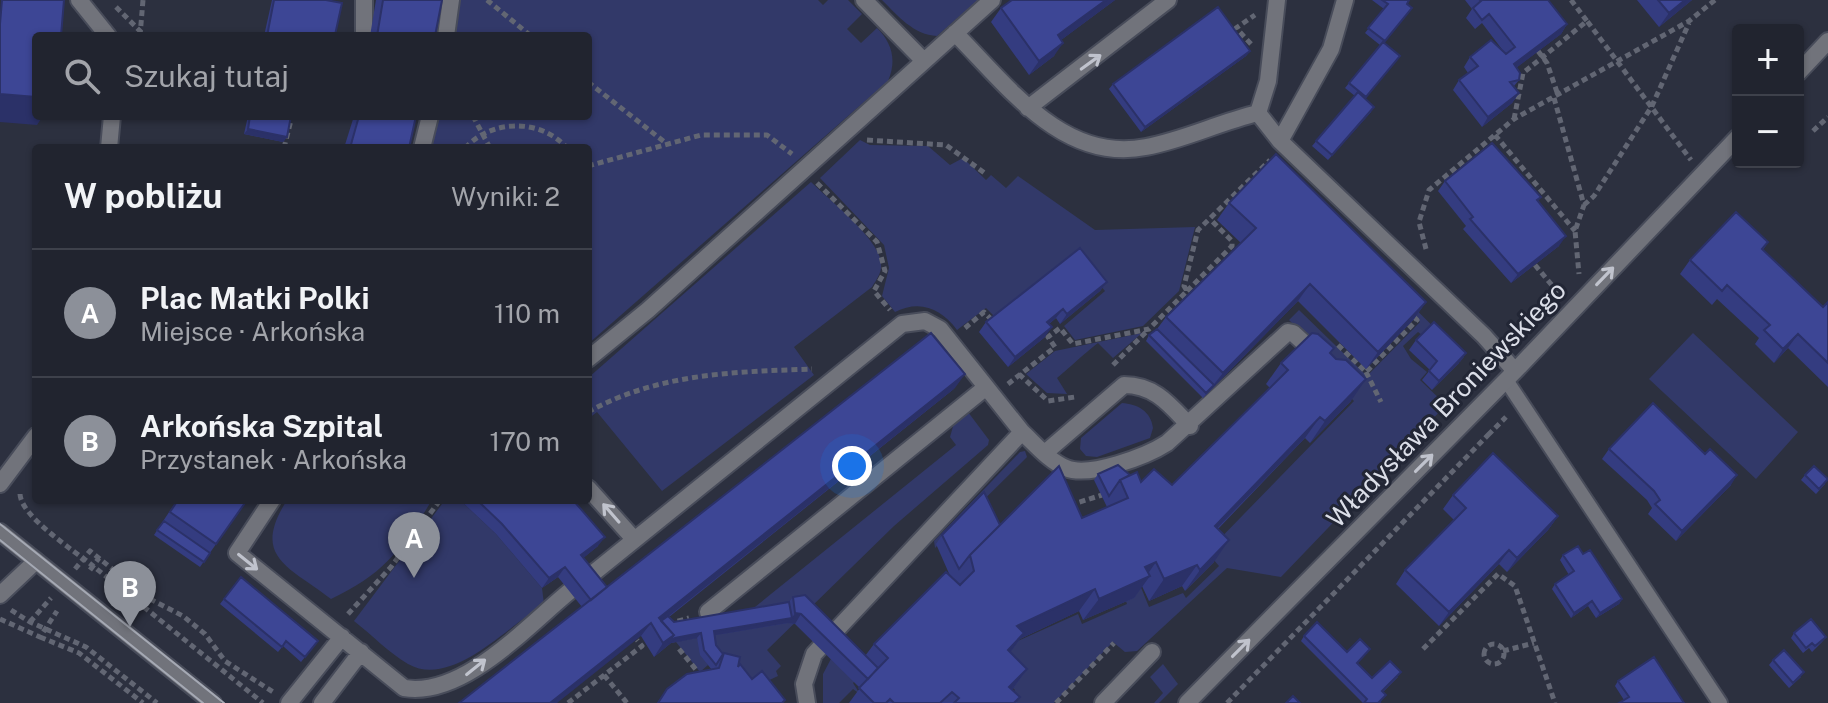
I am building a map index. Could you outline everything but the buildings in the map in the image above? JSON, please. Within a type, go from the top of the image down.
[{"type":"street","points":[[79,0],[105,32]]},
{"type":"street","points":[[364,0],[364,32]]},
{"type":"street","points":[[447,32],[451,0]]},
{"type":"street","points":[[864,0],[924,61]]},
{"type":"street","points":[[592,355],[992,0]]},
{"type":"street","points":[[1028,108],[1168,0]]},
{"type":"street","points":[[1258,113],[1268,81],[1277,0]]},
{"type":"street","points":[[1280,141],[1331,49],[1345,0]]},
{"type":"street","points":[[955,33],[1028,108],[1069,136],[1116,149],[1148,147],[1258,113]]},
{"type":"street","points":[[1804,67],[1828,41]]},
{"type":"street","points":[[1258,113],[1280,141],[1484,336],[1510,375]]},
{"type":"street","points":[[109,144],[112,120]]},
{"type":"street","points":[[423,144],[429,120]]},
{"type":"street","name":"Władysława Broniewskiego","points":[[1187,703],[1510,375],[1732,143]]},
{"type":"street","points":[[586,579],[902,324],[925,321],[940,329],[1022,432],[1066,468],[1095,470],[1154,451],[1190,426],[1288,332],[1320,358]]},
{"type":"street","points":[[1046,452],[1124,385],[1140,385],[1154,391],[1190,426]]},
{"type":"street","points":[[708,612],[985,388]]},
{"type":"street","points":[[807,703],[804,684],[814,654],[1022,432]]},
{"type":"street","points":[[0,484],[32,441]]},
{"type":"street","points":[[592,492],[633,538]]},
{"type":"street","points":[[269,504],[237,553],[361,652],[404,695],[438,687],[466,675],[570,591]]},
{"type":"street","points":[[0,532],[213,703]]},
{"type":"street","points":[[3,600],[36,561]]},
{"type":"street","points":[[284,701],[338,634]]},
{"type":"street","points":[[322,703],[361,652]]},
{"type":"street","points":[[1103,703],[1152,652]]},
{"type":"lane","points":[[1510,375],[1720,703]]},
{"type":"path","points":[[110,0],[138,32]]},
{"type":"path","points":[[140,32],[143,0]]},
{"type":"path","points":[[487,0],[526,32]]},
{"type":"path","points":[[1571,0],[1692,160]]},
{"type":"path","points":[[1431,259],[1419,222],[1429,190],[1514,119],[1689,21],[1715,0]]},
{"type":"path","points":[[1514,119],[1523,73],[1587,21]]},
{"type":"path","points":[[1582,282],[1575,231],[1584,205],[1594,196],[1652,106],[1689,21]]},
{"type":"path","points":[[1229,32],[1236,28]]},
{"type":"path","points":[[1538,51],[1543,57],[1556,96],[1584,205]]},
{"type":"path","points":[[592,85],[668,144]]},
{"type":"path","points":[[1813,131],[1828,117]]},
{"type":"path","points":[[285,144],[291,120]]},
{"type":"path","points":[[475,120],[488,144]]},
{"type":"path","points":[[470,144],[483,133],[501,127],[533,127],[548,133],[562,144]]},
{"type":"path","points":[[861,134],[868,141],[946,145],[986,174]]},
{"type":"path","points":[[592,165],[701,135],[767,135],[787,148]]},
{"type":"path","points":[[1495,135],[1575,231]]},
{"type":"path","points":[[1187,291],[1184,286],[1198,230],[1264,166],[1274,177]]},
{"type":"path","points":[[827,193],[877,242],[885,271],[874,291],[902,324]]},
{"type":"path","points":[[1112,366],[1232,246],[1232,241],[1210,219]]},
{"type":"path","points":[[1535,265],[1555,289]]},
{"type":"path","points":[[963,332],[984,312],[993,321]]},
{"type":"path","points":[[1046,327],[1052,334]]},
{"type":"path","points":[[1078,396],[1048,401],[1022,373],[1055,347],[1048,337],[1060,328],[1073,344],[1149,329]]},
{"type":"path","points":[[592,410],[647,387],[713,372],[815,369],[829,382]]},
{"type":"path","points":[[1366,372],[1381,402]]},
{"type":"path","points":[[1488,435],[1506,417]]},
{"type":"path","points":[[21,483],[21,502],[27,512],[82,560],[263,703]]},
{"type":"path","points":[[338,634],[437,504]]},
{"type":"path","points":[[82,560],[90,551],[150,599],[183,616],[205,634],[225,661],[254,683],[269,686],[284,701]]},
{"type":"path","points":[[92,568],[99,558]]},
{"type":"path","points":[[1423,649],[1498,574],[1515,586],[1555,703]]},
{"type":"path","points":[[3,600],[30,622],[86,647],[157,703]]},
{"type":"path","points":[[30,622],[47,603]]},
{"type":"path","points":[[40,637],[57,611]]},
{"type":"path","points":[[0,619],[79,653],[143,703]]},
{"type":"path","points":[[568,703],[642,646],[637,640]]},
{"type":"path","points":[[1056,703],[1114,643]]},
{"type":"path","points":[[1503,651],[1534,643]]},
{"type":"path","points":[[679,649],[698,672]]},
{"type":"path","points":[[604,675],[627,703]]},
{"type":"shaded area","points":[[460,0],[818,0],[823,5],[828,0],[848,0],[862,14],[847,29],[861,43],[877,28],[889,46],[892,66],[888,81],[592,340],[592,144],[432,144],[438,120],[592,120],[592,32],[456,32]]},
{"type":"shaded area","points":[[882,0],[978,0],[937,36],[914,28]]},
{"type":"shaded area","points":[[860,140],[870,145],[928,146],[950,165],[963,158],[986,180],[991,175],[1006,188],[1018,176],[1095,230],[1195,227],[1179,291],[1143,326],[1075,340],[1064,326],[1105,291],[1073,254],[994,316],[986,308],[957,330],[944,316],[930,308],[913,306],[895,312],[882,296],[889,268],[884,245],[820,178]]},
{"type":"shaded area","points":[[811,182],[852,220],[879,254],[881,270],[872,287],[794,347],[814,375],[662,491],[597,412],[592,416],[592,374]]},
{"type":"shaded area","points":[[1379,273],[1464,357],[1460,362],[1418,332],[1403,346],[1411,359],[1427,372],[1420,380],[1446,405],[1281,577],[1227,568],[1137,651],[1125,652],[1113,642],[1054,703],[1004,703],[1015,690],[990,665],[1013,643],[1078,614],[1082,624],[1127,604],[1123,593],[1140,585],[1149,607],[1183,593],[1186,598],[1219,566],[1207,552],[1354,401],[1321,369],[1323,354],[1289,320],[1299,310],[1367,376],[1420,322],[1375,277]]},
{"type":"shaded area","points":[[1142,333],[1113,358],[1098,343],[1057,378],[1067,394],[1047,393],[1026,374],[1055,351]]},
{"type":"shaded area","points":[[1693,333],[1798,432],[1756,479],[1649,379]]},
{"type":"shaded area","points":[[1122,403],[1138,407],[1146,413],[1153,428],[1150,438],[1097,457],[1086,456],[1080,449],[1081,438]]},
{"type":"shaded area","points":[[968,412],[989,440],[988,445],[894,526],[767,650],[781,666],[776,671],[778,676],[759,685],[714,648],[712,636],[750,611],[956,445],[950,437],[954,423]]},
{"type":"shaded area","points":[[1025,451],[1027,457],[935,548],[934,541],[1020,452]]},
{"type":"shaded area","points":[[285,504],[429,504],[401,546],[378,570],[331,599],[279,558],[273,535]]},
{"type":"shaded area","points":[[442,504],[464,504],[496,534],[542,588],[544,604],[479,652],[443,668],[425,670],[408,664],[354,621]]},
{"type":"shaded area","points":[[697,638],[708,665],[700,672],[676,642]]},
{"type":"shaded area","points":[[833,655],[872,664],[853,683],[860,694],[853,689],[839,703],[823,703],[823,674]]},
{"type":"shaded area","points":[[1163,664],[1178,684],[1159,703],[1154,703],[1163,693],[1150,677]]},
{"type":"tram line","points":[[0,524],[224,703]]},
{"type":"tram line","points":[[0,540],[203,703]]},
{"type":"place","name":"Plac Matki Polki","points":[[414,578]]},
{"type":"place","name":"Arkońska Szpital","points":[[130,627]]}]
